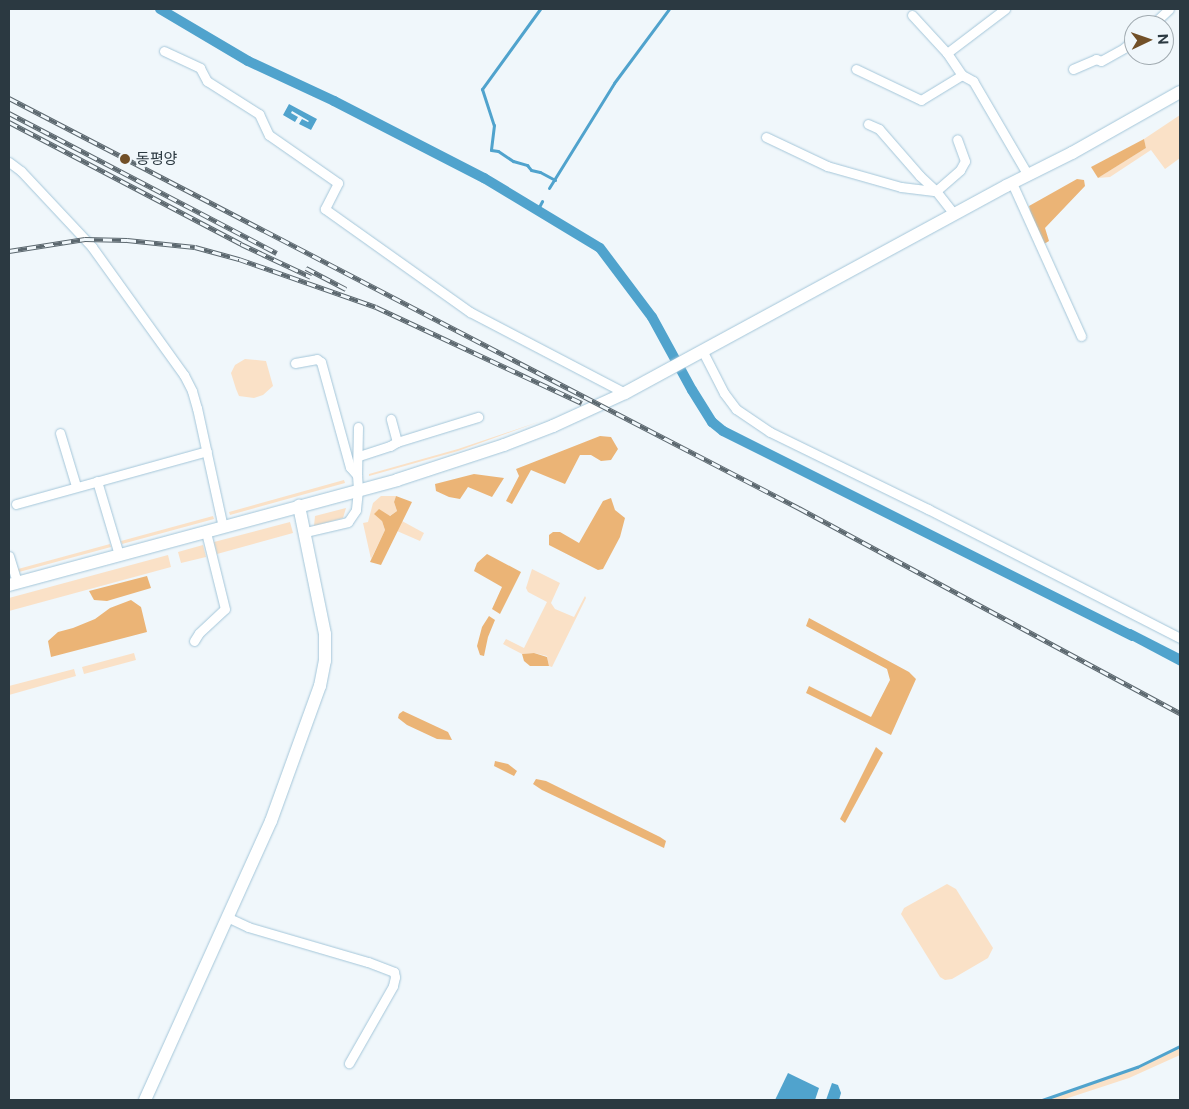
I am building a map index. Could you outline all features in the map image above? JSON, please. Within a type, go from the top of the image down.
[{"type":"main road","points":[[13,584],[396,480],[504,445],[554,426],[625,393],[954,214],[1072,153],[1180,92]]},
{"type":"main road","points":[[145,1100],[229,918],[271,821],[320,686],[325,661],[325,634],[306,532],[299,506]]},
{"type":"street","points":[[947,53],[1005,9]]},
{"type":"street","points":[[912,15],[947,53],[962,75],[973,81],[1028,175]]},
{"type":"street","points":[[1073,69],[1096,59],[1101,61],[1124,46]]},
{"type":"street","points":[[164,52],[200,68],[207,81],[259,114],[269,135],[338,183],[325,209],[470,312],[512,336],[625,393]]},
{"type":"street","points":[[856,69],[921,100],[962,75]]},
{"type":"street","points":[[868,124],[879,129],[920,176],[936,191],[954,214]]},
{"type":"street","points":[[766,137],[827,166],[901,187],[936,191],[960,170],[965,161],[957,139]]},
{"type":"street","points":[[9,162],[21,171],[92,246],[184,375],[192,390],[223,527]]},
{"type":"street","points":[[1012,183],[1081,336]]},
{"type":"street","points":[[702,350],[721,386],[736,408],[770,432],[928,509],[1180,638]]},
{"type":"street","points":[[295,363],[316,359],[321,362],[350,467],[357,475]]},
{"type":"street","points":[[359,456],[478,417]]},
{"type":"street","points":[[391,419],[397,442]]},
{"type":"street","points":[[306,532],[348,522],[356,510],[359,456],[358,428]]},
{"type":"street","points":[[60,433],[76,486]]},
{"type":"street","points":[[16,504],[96,480],[207,451]]},
{"type":"street","points":[[96,480],[119,555]]},
{"type":"street","points":[[194,641],[199,633],[224,609],[206,532]]},
{"type":"street","points":[[9,556],[13,584]]},
{"type":"street","points":[[229,918],[248,926],[368,962],[394,972],[393,986],[349,1063]]},
{"type":"shaded area","points":[[1180,115],[1180,158],[1165,169],[1151,150],[1110,177],[1098,178],[1146,148],[1144,139]]},
{"type":"shaded area","points":[[1144,139],[1146,148],[1098,178],[1091,167]]},
{"type":"shaded area","points":[[1077,179],[1084,180],[1085,186],[1045,228],[1049,241],[1044,244],[1033,223],[1029,206]]},
{"type":"shaded area","points":[[245,359],[266,361],[273,386],[263,395],[254,398],[239,396],[231,373],[235,365]]},
{"type":"shaded area","points":[[541,421],[458,451],[369,476],[369,474],[458,449]]},
{"type":"shaded area","points":[[600,436],[611,437],[618,449],[611,460],[601,461],[591,455],[580,455],[565,484],[531,470],[512,504],[506,501],[519,476],[516,469]]},
{"type":"shaded area","points":[[474,474],[504,478],[492,497],[468,487],[460,499],[449,497],[436,491],[435,484]]},
{"type":"shaded area","points":[[344,480],[345,483],[230,515],[229,512]]},
{"type":"shaded area","points":[[381,496],[396,496],[394,502],[397,511],[382,521],[385,530],[371,559],[363,523],[368,522],[373,503]]},
{"type":"shaded area","points":[[396,496],[412,502],[381,565],[370,562],[385,530],[382,521],[374,514],[379,509],[390,516],[397,511],[394,502]]},
{"type":"shaded area","points":[[611,498],[615,510],[625,518],[620,537],[603,569],[598,570],[549,545],[549,535],[553,532],[560,532],[579,543],[603,501]]},
{"type":"shaded area","points":[[346,508],[343,518],[314,526],[315,516]]},
{"type":"shaded area","points":[[213,516],[214,519],[122,544],[121,541]]},
{"type":"shaded area","points":[[402,521],[424,533],[420,541],[397,531]]},
{"type":"shaded area","points":[[290,522],[293,533],[217,554],[214,542]]},
{"type":"shaded area","points":[[110,544],[111,547],[19,572],[18,569]]},
{"type":"shaded area","points":[[203,545],[206,557],[181,563],[178,552]]},
{"type":"shaded area","points":[[487,554],[521,572],[500,614],[492,609],[502,587],[474,571],[477,563]]},
{"type":"shaded area","points":[[168,555],[171,567],[9,611],[9,598]]},
{"type":"shaded area","points":[[532,569],[560,583],[551,603],[555,609],[574,617],[585,596],[586,598],[552,667],[549,666],[547,656],[534,653],[522,654],[503,644],[506,639],[524,648],[547,602],[528,592],[526,588]]},
{"type":"shaded area","points":[[147,576],[151,588],[107,601],[94,600],[89,591]]},
{"type":"shaded area","points":[[131,600],[141,607],[147,632],[51,657],[48,641],[58,632],[95,619],[110,608]]},
{"type":"shaded area","points":[[489,616],[495,620],[488,637],[484,656],[480,655],[477,646],[482,627]]},
{"type":"shaded area","points":[[809,618],[909,672],[916,679],[891,735],[806,693],[809,686],[871,717],[890,680],[887,669],[806,626]]},
{"type":"shaded area","points":[[134,653],[136,660],[84,674],[82,667]]},
{"type":"shaded area","points":[[534,653],[547,657],[549,666],[530,666],[524,661],[522,654]]},
{"type":"shaded area","points":[[74,669],[76,676],[9,695],[9,686]]},
{"type":"shaded area","points":[[403,711],[448,732],[452,740],[437,739],[407,725],[398,718],[399,714]]},
{"type":"shaded area","points":[[876,747],[883,753],[845,823],[840,819]]},
{"type":"shaded area","points":[[495,761],[508,764],[517,771],[514,776],[494,766]]},
{"type":"shaded area","points":[[536,779],[546,781],[660,837],[666,841],[664,848],[542,790],[533,784]]},
{"type":"shaded area","points":[[947,884],[956,889],[993,948],[988,958],[952,979],[945,980],[940,977],[901,914],[904,908]]},
{"type":"shaded area","points":[[1180,1048],[1180,1055],[1129,1078],[1062,1100],[1046,1100],[1137,1068]]},
{"type":"water","points":[[289,104],[317,119],[311,130],[299,124],[302,119],[309,121],[292,111],[291,113],[298,117],[295,122],[283,115]]},
{"type":"water","points":[[1131,629],[1180,654],[1180,666],[1114,631]]},
{"type":"water","points":[[788,1073],[819,1088],[815,1100],[775,1100]]},
{"type":"water","points":[[832,1083],[838,1085],[841,1093],[839,1100],[826,1100]]},
{"type":"waterway","points":[[160,9],[248,61],[334,101],[484,178],[600,248],[652,317],[692,390],[712,422],[723,431],[1133,636]]},
{"type":"waterway","points":[[540,9],[482,89],[494,125],[491,150],[498,151],[513,161],[527,165],[531,170],[540,172],[555,180]]},
{"type":"waterway","points":[[549,188],[614,83],[669,9]]},
{"type":"waterway","points":[[538,209],[542,201]]},
{"type":"waterway","points":[[1042,1100],[1137,1067],[1180,1046]]},
{"type":"railway","points":[[9,98],[799,508],[1180,713]]},
{"type":"railway","points":[[9,113],[277,253]]},
{"type":"railway","points":[[9,122],[241,244],[311,277]]},
{"type":"railway","points":[[9,251],[85,239],[127,240],[195,247],[239,259],[376,307],[582,403]]},
{"type":"railway","points":[[306,268],[346,289]]},
{"type":"place","name":"동평양","points":[[125,159]]}]
